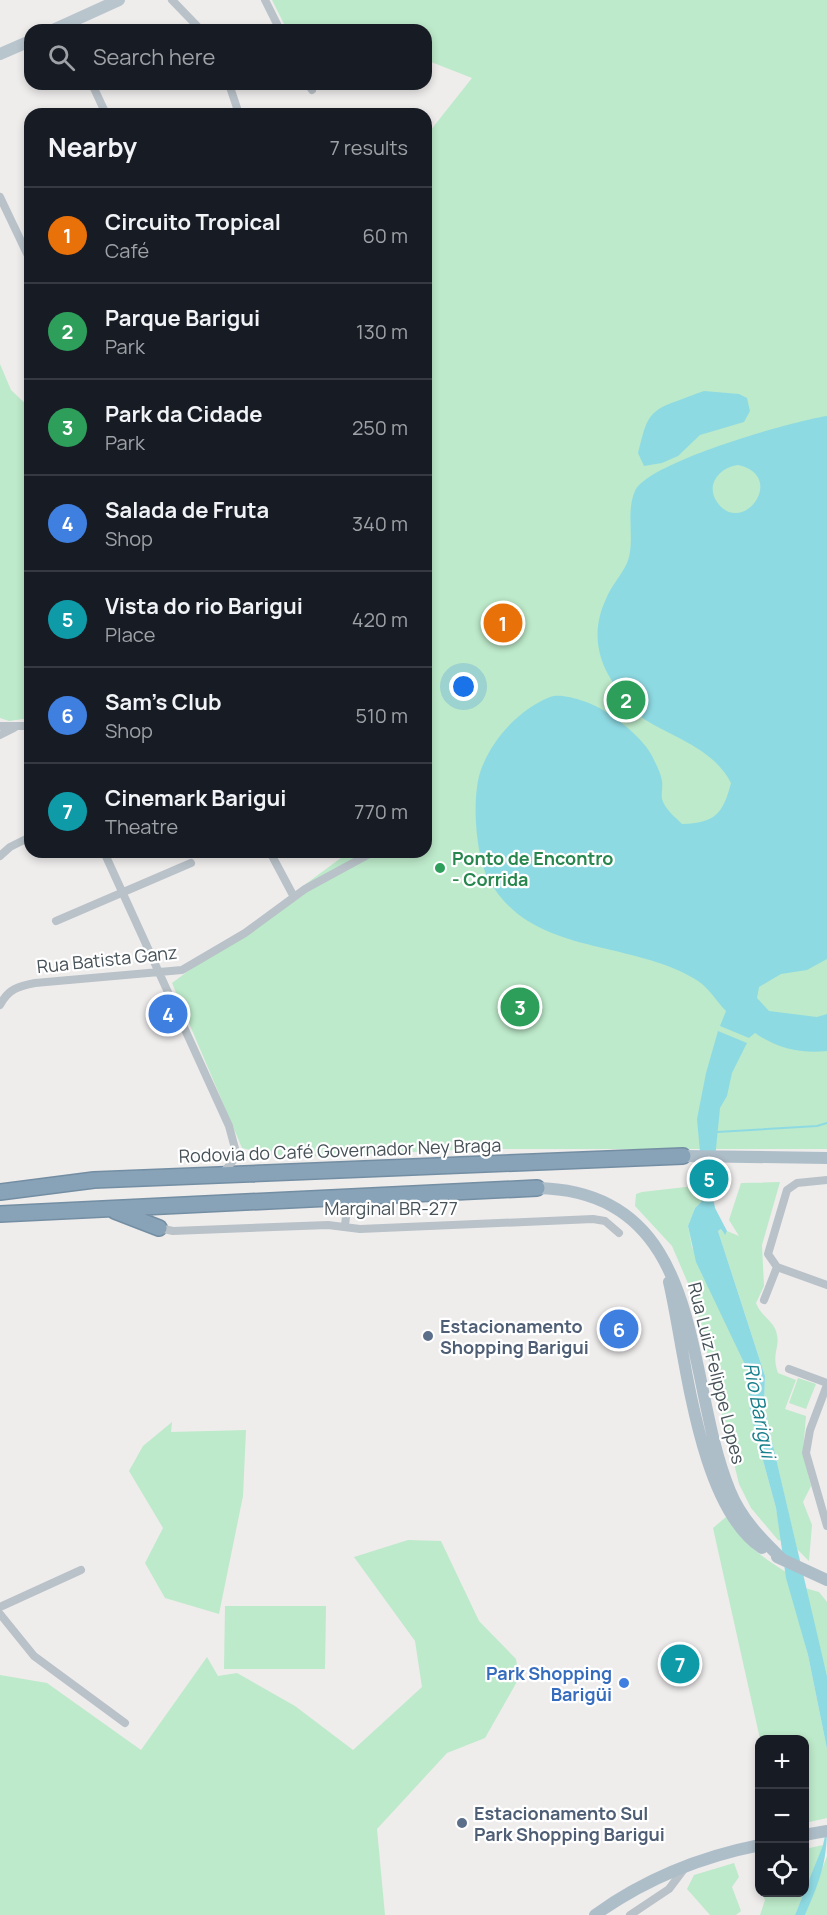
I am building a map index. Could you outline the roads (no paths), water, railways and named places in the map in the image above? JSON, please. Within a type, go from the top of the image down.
[{"type":"highway","name":"Rodovia do Café Governador Ney Braga","points":[[0,1192],[94,1180],[682,1156]]},
{"type":"highway","points":[[0,1186],[33,1182],[94,1180]]},
{"type":"highway","points":[[0,1214],[537,1188]]},
{"type":"highway","points":[[103,1208],[137,1217],[159,1228]]},
{"type":"main road","points":[[69,24],[119,0]]},
{"type":"main road","points":[[0,54],[24,44]]},
{"type":"main road","points":[[682,1156],[827,1158]]},
{"type":"main road","name":"Rua Luiz Felippe Lopes","points":[[537,1188],[576,1192],[607,1205],[639,1228],[663,1257],[676,1282],[685,1309],[717,1453],[730,1493],[746,1520],[782,1559],[825,1579]]},
{"type":"main road","points":[[809,1834],[827,1831]]},
{"type":"main road","points":[[595,1915],[630,1892],[687,1864],[755,1846]]},
{"type":"street","points":[[172,0],[195,24]]},
{"type":"street","points":[[265,0],[277,24]]},
{"type":"street","points":[[95,90],[103,108]]},
{"type":"street","points":[[231,90],[237,108]]},
{"type":"street","points":[[0,197],[24,247]]},
{"type":"street","points":[[0,726],[24,727]]},
{"type":"street","points":[[0,735],[14,728]]},
{"type":"street","points":[[0,856],[24,840]]},
{"type":"street","points":[[107,858],[162,973],[230,1126],[237,1156],[222,1174]]},
{"type":"street","points":[[273,858],[294,897]]},
{"type":"street","name":"Rua Batista Ganz","points":[[0,1005],[6,994],[18,986],[182,970],[207,958],[294,897],[362,858]]},
{"type":"street","points":[[56,921],[191,863]]},
{"type":"street","points":[[827,1180],[797,1183],[787,1190],[768,1248],[769,1259],[777,1266],[827,1284]]},
{"type":"street","points":[[345,1226],[348,1197]]},
{"type":"street","name":"Marginal BR-277","points":[[159,1228],[173,1230],[345,1226],[360,1229],[599,1219],[619,1233]]},
{"type":"street","points":[[764,1300],[777,1266]]},
{"type":"street","points":[[789,1369],[827,1386],[810,1430],[806,1453],[827,1526]]},
{"type":"street","points":[[0,1608],[81,1570]]},
{"type":"street","points":[[0,1614],[34,1656],[125,1723]]},
{"type":"street","points":[[630,1915],[669,1889],[687,1864]]},
{"type":"water","points":[[704,391],[739,394],[747,398],[750,411],[744,422],[700,435],[678,456],[662,463],[644,466],[638,453],[648,420],[666,405]]},
{"type":"water","points":[[827,416],[827,959],[807,970],[781,974],[759,987],[757,998],[769,1011],[817,1017],[827,1014],[827,1051],[817,1052],[789,1049],[771,1043],[755,1033],[749,1038],[720,1026],[726,1011],[702,984],[671,968],[555,934],[529,922],[506,904],[488,878],[480,854],[476,823],[476,792],[479,778],[493,745],[509,725],[528,709],[556,696],[587,702],[601,709],[619,721],[640,740],[651,753],[660,773],[663,803],[682,824],[710,819],[721,809],[731,783],[724,771],[692,745],[644,719],[626,702],[602,661],[598,640],[599,620],[608,594],[630,555],[632,499],[635,491],[646,480],[666,468],[723,444]],"holes":[[[738,465],[752,471],[759,480],[760,491],[756,501],[748,509],[738,513],[727,511],[714,496],[716,478],[731,466]]]},
{"type":"water","name":"Rio Barigui","points":[[718,1031],[747,1043],[732,1073],[727,1096],[720,1108],[712,1190],[715,1208],[727,1231],[725,1235],[721,1229],[718,1231],[765,1376],[764,1407],[827,1676],[827,1749],[808,1655],[786,1578],[776,1508],[750,1413],[748,1371],[696,1262],[688,1226],[695,1208],[701,1202],[703,1185],[697,1119],[706,1073]]},
{"type":"water","points":[[827,1827],[826,1851],[818,1883],[805,1915],[795,1915],[802,1897],[809,1897],[809,1880],[823,1845]]},
{"type":"waterway","points":[[717,1132],[817,1126],[827,1123]]},
{"type":"place","name":"Circuito Tropical","points":[[503,623]]},
{"type":"place","name":"Parque Barigui","points":[[626,700]]},
{"type":"place","name":"Ponto de Encontro - Corrida","points":[[440,868]]},
{"type":"place","name":"Park da Cidade","points":[[520,1007]]},
{"type":"place","name":"Salada de Fruta","points":[[168,1014]]},
{"type":"place","name":"Vista do rio Barigui","points":[[709,1179]]},
{"type":"place","name":"Sam's Club","points":[[619,1329]]},
{"type":"place","name":"Estacionamento Shopping Barigui","points":[[428,1336]]},
{"type":"place","name":"Cinemark Barigui","points":[[680,1664]]},
{"type":"place","name":"Park Shopping Barigüi","points":[[624,1683]]},
{"type":"place","name":"Estacionamento Sul Park Shopping Barigui","points":[[462,1823]]}]
